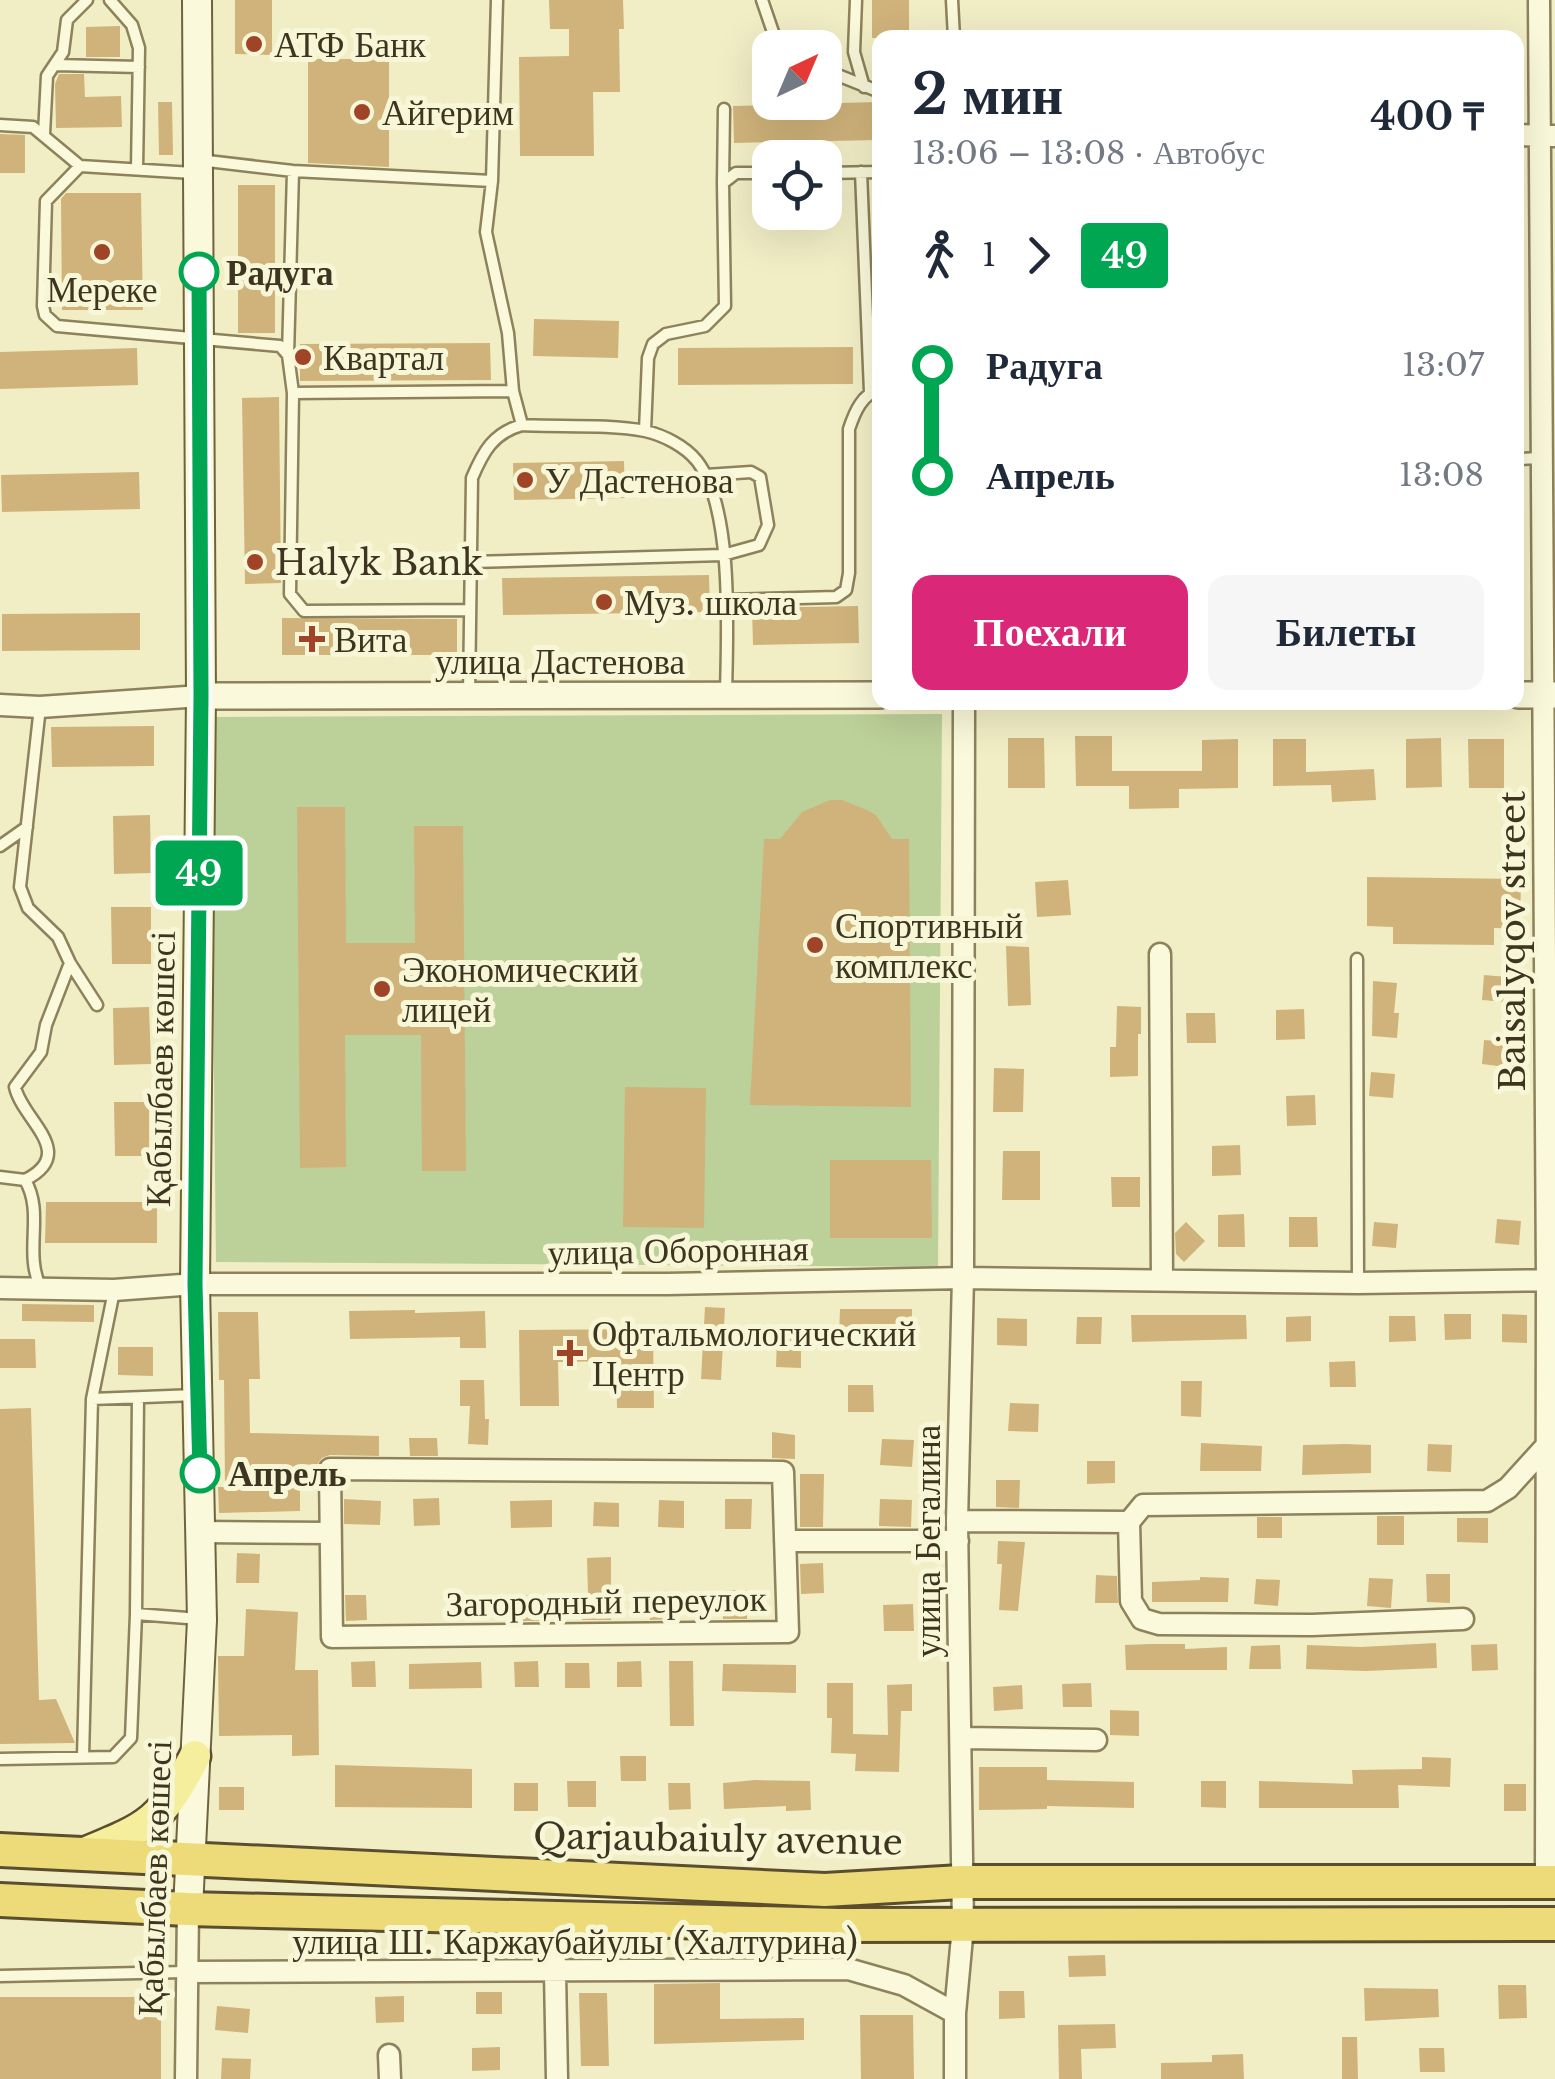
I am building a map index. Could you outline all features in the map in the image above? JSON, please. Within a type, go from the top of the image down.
[{"type":"highway","name":"Qarjaubaiuly avenue","points":[[0,1850],[824,1890],[961,1882],[1550,1882]]},
{"type":"highway","points":[[0,1900],[554,1919],[963,1926],[1555,1924]]},
{"type":"main road","name":"Қабылбаев көшесі","points":[[188,1909],[202,1620],[195,1284],[201,696],[198,0]]},
{"type":"main road","points":[[82,1854],[155,1819],[172,1799],[195,1756]]},
{"type":"street","name":"Baisalyqov street","points":[[1538,0],[1547,136],[1548,350],[1538,695],[1551,1280],[1550,1882]]},
{"type":"street","name":"улица Дастенова","points":[[0,704],[40,707],[201,696],[872,695]]},
{"type":"street","name":"улица Бегалина","points":[[954,2079],[963,1926],[957,1531],[963,1278],[964,710]]},
{"type":"street","points":[[1160,954],[1162,1280]]},
{"type":"street","name":"улица Оборонная","points":[[0,1288],[114,1290],[195,1284],[668,1284],[963,1278],[1358,1283],[1551,1280]]},
{"type":"street","points":[[1463,1619],[1312,1625],[1159,1624],[1142,1619],[1130,1601],[1128,1522],[1142,1505],[1487,1501],[1508,1488],[1548,1444]]},
{"type":"street","name":"Загородный переулок","points":[[330,1469],[782,1472],[788,1632],[332,1637],[328,1533],[330,1469]]},
{"type":"street","points":[[785,1540],[1128,1522]]},
{"type":"street","points":[[201,1532],[328,1533]]},
{"type":"street","points":[[962,1738],[1096,1740]]},
{"type":"street","name":"Қабылбаев көшесі","points":[[186,2079],[188,1909]]},
{"type":"street","points":[[554,1919],[556,2079]]},
{"type":"street","name":"улица Ш. Каржаубайулы (Халтурина)","points":[[186,1972],[848,1969],[904,1986],[955,2013]]},
{"type":"street","points":[[389,2055],[390,2079]]},
{"type":"lane","points":[[44,134],[47,76],[63,52],[67,20],[87,0]]},
{"type":"lane","points":[[110,0],[132,24],[139,48],[138,170]]},
{"type":"lane","points":[[497,0],[492,181],[486,232],[508,333],[513,391],[522,425]]},
{"type":"lane","points":[[762,0],[772,30]]},
{"type":"lane","points":[[856,0],[854,52],[864,87]]},
{"type":"lane","points":[[952,0],[954,30]]},
{"type":"lane","points":[[56,65],[138,67]]},
{"type":"lane","points":[[842,77],[872,90]]},
{"type":"lane","points":[[645,431],[648,358],[654,344],[666,334],[705,326],[725,306],[724,110]]},
{"type":"lane","points":[[0,125],[30,126],[80,166],[138,170],[200,167],[492,181]]},
{"type":"lane","points":[[80,166],[46,202],[43,306],[56,326],[268,344],[280,346],[288,355]]},
{"type":"lane","points":[[293,171],[288,355],[293,393],[290,594],[304,611],[470,610]]},
{"type":"lane","points":[[842,172],[872,172]]},
{"type":"lane","points":[[861,172],[872,343]]},
{"type":"lane","points":[[724,183],[736,173],[752,173]]},
{"type":"lane","points":[[293,393],[513,391]]},
{"type":"lane","points":[[727,600],[836,597],[846,590],[849,429],[856,409],[872,393]]},
{"type":"lane","points":[[469,696],[472,478],[485,449],[505,430],[522,425],[645,431],[674,442],[695,458],[706,475],[722,534],[727,600],[726,695]]},
{"type":"lane","points":[[1524,459],[1542,458]]},
{"type":"lane","points":[[470,562],[722,554],[759,545],[768,524],[760,477],[751,472],[706,475]]},
{"type":"lane","points":[[40,707],[20,887],[28,908],[58,937],[97,1005]]},
{"type":"lane","points":[[0,846],[27,827]]},
{"type":"lane","points":[[1357,958],[1358,1283]]},
{"type":"lane","points":[[0,1177],[25,1180],[37,1174],[48,1160],[46,1141],[17,1097],[15,1087],[41,1052],[46,1025],[70,963]]},
{"type":"lane","points":[[25,1180],[35,1197],[32,1270],[42,1289]]},
{"type":"lane","points":[[83,1757],[92,1399],[114,1290]]},
{"type":"lane","points":[[92,1399],[198,1394]]},
{"type":"lane","points":[[0,1759],[114,1757],[131,1738],[138,1398]]},
{"type":"lane","points":[[136,1614],[202,1620]]},
{"type":"lane","points":[[0,1976],[186,1972]]},
{"type":"green space","points":[[942,714],[938,1267],[216,1262],[210,717]]},
{"type":"building","points":[[235,0],[272,0],[272,55],[235,54]]},
{"type":"building","points":[[549,0],[623,0],[624,29],[619,29],[620,92],[593,92],[594,156],[520,156],[519,57],[569,56],[569,29],[550,29]]},
{"type":"building","points":[[872,0],[909,0],[909,30],[872,30]]},
{"type":"building","points":[[120,26],[120,57],[86,57],[86,27]]},
{"type":"building","points":[[308,59],[389,59],[389,167],[308,163]]},
{"type":"building","points":[[59,74],[84,74],[85,97],[121,96],[122,127],[56,128],[55,84]]},
{"type":"building","points":[[158,102],[172,102],[173,155],[159,155]]},
{"type":"building","points":[[872,102],[872,140],[734,143],[733,106],[752,105],[752,120],[842,120],[842,103]]},
{"type":"building","points":[[0,134],[25,135],[25,173],[0,173]]},
{"type":"building","points":[[238,185],[275,185],[275,333],[238,333]]},
{"type":"building","name":"Мереке","points":[[66,193],[141,193],[143,310],[62,310],[61,199]]},
{"type":"building","points":[[534,319],[619,321],[618,358],[533,356]]},
{"type":"building","points":[[490,343],[491,380],[300,381],[300,344]]},
{"type":"building","points":[[853,347],[853,384],[678,385],[678,348]]},
{"type":"building","points":[[137,348],[138,385],[0,389],[0,352]]},
{"type":"building","points":[[279,397],[281,583],[245,584],[242,398]]},
{"type":"building","points":[[624,461],[625,498],[514,500],[513,463]]},
{"type":"building","points":[[139,472],[140,509],[2,512],[1,475]]},
{"type":"building","points":[[709,575],[710,612],[503,615],[502,578]]},
{"type":"building","points":[[858,606],[859,643],[753,645],[752,608]]},
{"type":"building","points":[[140,613],[140,650],[2,651],[2,614]]},
{"type":"building","points":[[282,618],[457,619],[457,655],[282,655]]},
{"type":"building","points":[[154,726],[154,766],[52,767],[51,727]]},
{"type":"building","points":[[1075,736],[1112,736],[1112,771],[1202,771],[1202,740],[1238,739],[1238,788],[1179,789],[1179,808],[1129,809],[1129,786],[1076,786]]},
{"type":"building","points":[[1008,738],[1044,738],[1045,788],[1008,788]]},
{"type":"building","points":[[1441,738],[1442,787],[1406,788],[1406,739]]},
{"type":"building","points":[[1273,739],[1306,739],[1306,772],[1374,769],[1376,800],[1332,802],[1331,785],[1273,786]]},
{"type":"building","points":[[1468,739],[1504,739],[1504,788],[1469,788]]},
{"type":"building","points":[[830,800],[842,800],[876,815],[892,839],[909,839],[911,1107],[750,1105],[764,839],[780,839],[802,812]]},
{"type":"building","name":"Экономический лицей","points":[[297,807],[345,807],[346,943],[415,943],[414,826],[463,826],[466,1171],[422,1171],[421,1035],[345,1035],[346,1167],[300,1168]]},
{"type":"building","points":[[150,815],[151,873],[114,874],[113,816]]},
{"type":"building","points":[[1367,877],[1521,879],[1520,929],[1494,928],[1494,945],[1393,944],[1393,927],[1367,926]]},
{"type":"building","points":[[1068,880],[1071,915],[1037,917],[1035,882]]},
{"type":"building","points":[[111,907],[151,907],[151,964],[112,964]]},
{"type":"building","points":[[1006,946],[1029,947],[1031,1005],[1008,1006]]},
{"type":"building","points":[[1484,975],[1508,977],[1506,1002],[1482,1000]]},
{"type":"building","points":[[1373,981],[1397,983],[1397,1038],[1372,1036]]},
{"type":"building","points":[[1117,1006],[1141,1007],[1138,1076],[1110,1077],[1110,1047],[1116,1047]]},
{"type":"building","points":[[149,1007],[151,1064],[114,1065],[113,1008]]},
{"type":"building","points":[[1304,1009],[1305,1039],[1276,1040],[1276,1010]]},
{"type":"building","points":[[1186,1013],[1215,1013],[1216,1043],[1187,1043]]},
{"type":"building","points":[[1484,1040],[1509,1042],[1506,1067],[1482,1064]]},
{"type":"building","points":[[994,1068],[1024,1069],[1023,1112],[993,1112]]},
{"type":"building","points":[[1371,1072],[1395,1074],[1393,1098],[1369,1096]]},
{"type":"building","points":[[625,1087],[706,1088],[704,1228],[623,1227]]},
{"type":"building","points":[[1315,1095],[1316,1125],[1287,1126],[1286,1096]]},
{"type":"building","points":[[114,1102],[149,1102],[149,1156],[115,1156]]},
{"type":"building","points":[[1240,1145],[1241,1175],[1212,1176],[1212,1146]]},
{"type":"building","points":[[1003,1151],[1040,1151],[1040,1200],[1002,1200]]},
{"type":"building","points":[[830,1160],[931,1160],[932,1238],[830,1238]]},
{"type":"building","points":[[1111,1177],[1140,1177],[1140,1207],[1112,1207]]},
{"type":"building","points":[[46,1202],[157,1202],[157,1243],[45,1243]]},
{"type":"building","points":[[1244,1214],[1245,1247],[1218,1247],[1218,1215]]},
{"type":"building","points":[[1289,1217],[1317,1217],[1318,1247],[1289,1247]]},
{"type":"building","points":[[1497,1219],[1521,1221],[1519,1245],[1495,1243]]},
{"type":"building","points":[[1186,1222],[1205,1241],[1184,1262],[1176,1254],[1175,1233]]},
{"type":"building","points":[[1374,1222],[1398,1224],[1396,1248],[1372,1246]]},
{"type":"building","points":[[22,1304],[94,1305],[94,1322],[22,1321]]},
{"type":"building","points":[[705,1307],[725,1308],[721,1380],[701,1379]]},
{"type":"building","points":[[840,1309],[912,1309],[912,1334],[839,1336]]},
{"type":"building","points":[[349,1311],[485,1311],[486,1348],[460,1348],[460,1337],[350,1339]]},
{"type":"building","points":[[218,1312],[258,1312],[260,1379],[249,1379],[250,1433],[379,1436],[379,1456],[330,1455],[317,1465],[300,1464],[300,1511],[219,1513],[218,1487],[225,1487],[224,1380],[219,1380]]},
{"type":"building","points":[[1444,1314],[1471,1314],[1471,1339],[1445,1340]]},
{"type":"building","points":[[1502,1314],[1527,1315],[1527,1343],[1502,1342]]},
{"type":"building","points":[[1131,1315],[1246,1315],[1247,1339],[1132,1342]]},
{"type":"building","points":[[1311,1316],[1311,1341],[1286,1342],[1286,1317]]},
{"type":"building","points":[[1389,1316],[1415,1316],[1416,1341],[1389,1342]]},
{"type":"building","points":[[1077,1317],[1102,1317],[1101,1344],[1076,1344]]},
{"type":"building","points":[[997,1318],[1027,1319],[1027,1346],[997,1345]]},
{"type":"building","points":[[653,1329],[654,1408],[617,1408],[616,1361],[558,1362],[559,1406],[520,1406],[519,1330]]},
{"type":"building","points":[[777,1337],[801,1338],[801,1368],[776,1367]]},
{"type":"building","points":[[0,1339],[35,1339],[36,1368],[0,1368]]},
{"type":"building","points":[[118,1347],[153,1347],[153,1376],[118,1375]]},
{"type":"building","points":[[1355,1361],[1356,1387],[1330,1387],[1329,1362]]},
{"type":"building","points":[[460,1380],[484,1380],[488,1445],[468,1444],[470,1406],[460,1406]]},
{"type":"building","points":[[1181,1381],[1202,1381],[1201,1417],[1181,1416]]},
{"type":"building","points":[[848,1385],[873,1385],[874,1412],[848,1412]]},
{"type":"building","points":[[1010,1403],[1039,1404],[1038,1432],[1008,1431]]},
{"type":"building","points":[[31,1408],[39,1700],[56,1699],[75,1743],[0,1744],[0,1409]]},
{"type":"building","points":[[772,1432],[795,1435],[795,1459],[772,1458]]},
{"type":"building","points":[[409,1438],[437,1438],[438,1456],[410,1456]]},
{"type":"building","points":[[882,1439],[914,1440],[912,1467],[880,1465]]},
{"type":"building","points":[[1201,1443],[1262,1446],[1261,1471],[1200,1471]]},
{"type":"building","points":[[1428,1444],[1452,1445],[1451,1472],[1427,1471]]},
{"type":"building","points":[[1303,1445],[1371,1445],[1371,1473],[1302,1475]]},
{"type":"building","points":[[1087,1461],[1115,1461],[1115,1483],[1087,1484]]},
{"type":"building","points":[[800,1474],[824,1474],[823,1527],[800,1527]]},
{"type":"building","points":[[996,1480],[1020,1480],[1019,1508],[996,1507]]},
{"type":"building","points":[[439,1498],[440,1525],[414,1526],[413,1499]]},
{"type":"building","points":[[344,1499],[381,1501],[380,1525],[344,1524]]},
{"type":"building","points":[[725,1499],[752,1499],[751,1529],[725,1529]]},
{"type":"building","points":[[880,1499],[912,1500],[911,1527],[879,1526]]},
{"type":"building","points":[[552,1500],[552,1527],[511,1528],[510,1501]]},
{"type":"building","points":[[659,1500],[684,1501],[684,1528],[658,1527]]},
{"type":"building","points":[[594,1502],[619,1503],[619,1527],[593,1526]]},
{"type":"building","points":[[1377,1516],[1404,1516],[1404,1545],[1377,1545]]},
{"type":"building","points":[[1257,1517],[1282,1517],[1282,1538],[1257,1538]]},
{"type":"building","points":[[1457,1518],[1488,1518],[1488,1543],[1457,1542]]},
{"type":"building","points":[[998,1541],[1025,1542],[1018,1611],[999,1610],[1002,1564],[997,1564]]},
{"type":"building","points":[[237,1553],[260,1554],[259,1583],[236,1583]]},
{"type":"building","points":[[611,1557],[611,1620],[582,1620],[583,1595],[588,1595],[587,1558]]},
{"type":"building","points":[[823,1563],[824,1593],[801,1594],[800,1564]]},
{"type":"building","points":[[1426,1574],[1450,1574],[1450,1603],[1427,1602]]},
{"type":"building","points":[[1096,1575],[1117,1576],[1118,1603],[1095,1603]]},
{"type":"building","points":[[1229,1578],[1228,1602],[1152,1602],[1152,1582]]},
{"type":"building","points":[[1369,1578],[1393,1579],[1391,1608],[1367,1606]]},
{"type":"building","points":[[1256,1579],[1280,1580],[1278,1606],[1254,1604]]},
{"type":"building","points":[[723,1590],[747,1590],[747,1619],[723,1619]]},
{"type":"building","points":[[675,1592],[676,1619],[650,1620],[648,1593]]},
{"type":"building","points":[[345,1595],[366,1595],[367,1620],[346,1621]]},
{"type":"building","points":[[544,1595],[545,1621],[515,1621],[514,1596]]},
{"type":"building","points":[[913,1604],[914,1631],[884,1631],[883,1605]]},
{"type":"building","points":[[246,1609],[298,1612],[295,1670],[318,1670],[319,1755],[292,1756],[292,1735],[219,1736],[218,1656],[244,1656]]},
{"type":"building","points":[[1436,1643],[1437,1668],[1306,1669],[1307,1645]]},
{"type":"building","points":[[1185,1644],[1185,1649],[1227,1647],[1227,1670],[1126,1670],[1125,1645]]},
{"type":"building","points":[[1497,1644],[1498,1670],[1472,1671],[1471,1645]]},
{"type":"building","points":[[1280,1645],[1281,1669],[1249,1669],[1251,1646]]},
{"type":"building","points":[[375,1661],[376,1687],[352,1687],[351,1662]]},
{"type":"building","points":[[538,1661],[539,1687],[515,1687],[514,1662]]},
{"type":"building","points":[[641,1661],[642,1687],[617,1687],[617,1662]]},
{"type":"building","points":[[669,1661],[693,1661],[694,1726],[670,1726]]},
{"type":"building","points":[[481,1662],[482,1688],[409,1689],[409,1664]]},
{"type":"building","points":[[565,1663],[589,1663],[590,1688],[565,1688]]},
{"type":"building","points":[[723,1664],[796,1665],[796,1693],[722,1691]]},
{"type":"building","points":[[827,1683],[853,1683],[853,1734],[888,1735],[887,1685],[912,1684],[912,1711],[901,1711],[899,1772],[855,1771],[856,1754],[831,1753]]},
{"type":"building","points":[[1091,1683],[1092,1707],[1063,1707],[1062,1684]]},
{"type":"building","points":[[1022,1685],[1023,1709],[994,1711],[993,1687]]},
{"type":"building","points":[[1110,1710],[1139,1711],[1139,1736],[1110,1735]]},
{"type":"building","points":[[620,1756],[646,1756],[646,1781],[621,1781]]},
{"type":"building","points":[[1422,1757],[1451,1758],[1450,1787],[1398,1785],[1399,1808],[1259,1808],[1259,1781],[1353,1784],[1352,1770],[1422,1769]]},
{"type":"building","points":[[335,1765],[472,1769],[472,1808],[335,1807]]},
{"type":"building","points":[[979,1767],[1047,1767],[1047,1780],[1134,1782],[1134,1808],[1047,1806],[979,1810]]},
{"type":"building","points":[[567,1781],[596,1781],[596,1807],[568,1807]]},
{"type":"building","points":[[810,1781],[811,1810],[786,1811],[786,1806],[724,1809],[723,1783]]},
{"type":"building","points":[[1201,1781],[1226,1781],[1226,1808],[1201,1807]]},
{"type":"building","points":[[514,1783],[538,1783],[538,1811],[514,1811]]},
{"type":"building","points":[[668,1783],[690,1783],[691,1809],[669,1810]]},
{"type":"building","points":[[1504,1784],[1526,1784],[1526,1811],[1504,1811]]},
{"type":"building","points":[[219,1787],[244,1787],[244,1810],[219,1810]]},
{"type":"building","points":[[1105,1955],[1106,1976],[1069,1977],[1068,1956]]},
{"type":"building","points":[[720,1983],[720,2019],[804,2018],[804,2040],[654,2044],[654,1984]]},
{"type":"building","points":[[1498,1985],[1526,1985],[1527,2018],[1499,2019]]},
{"type":"building","points":[[1364,1988],[1438,1989],[1439,2017],[1365,2021]]},
{"type":"building","points":[[999,1991],[1024,1991],[1025,2018],[999,2019]]},
{"type":"building","points":[[476,1992],[502,1992],[502,2014],[476,2014]]},
{"type":"building","points":[[579,1993],[607,1993],[609,2066],[581,2066]]},
{"type":"building","points":[[404,1996],[404,2022],[376,2023],[375,1997]]},
{"type":"building","points":[[0,1997],[161,1997],[161,2079],[0,2079]]},
{"type":"building","points":[[217,2006],[250,2009],[248,2033],[215,2030]]},
{"type":"building","points":[[860,2015],[913,2015],[914,2079],[861,2079]]},
{"type":"building","points":[[1115,2024],[1116,2048],[1081,2049],[1082,2079],[1059,2079],[1058,2025]]},
{"type":"building","points":[[1342,2037],[1357,2037],[1358,2079],[1342,2079]]},
{"type":"building","points":[[500,2047],[500,2070],[472,2071],[472,2048]]},
{"type":"building","points":[[1419,2048],[1444,2048],[1445,2072],[1420,2072]]},
{"type":"building","points":[[1243,2054],[1244,2079],[1161,2079],[1161,2063],[1212,2062],[1212,2055]]},
{"type":"building","points":[[222,2058],[251,2059],[250,2079],[221,2079]]},
{"type":"bus line","name":"49","points":[[199,272],[201,696],[195,1284],[200,1473]]},
{"type":"place","name":"АТФ Банк","points":[[254,44]]},
{"type":"place","name":"Айгерим","points":[[362,112]]},
{"type":"place","name":"Мереке","points":[[102,252]]},
{"type":"place","name":"Радуга","points":[[199,272]]},
{"type":"place","name":"Квартал","points":[[303,357]]},
{"type":"place","name":"У Дастенова","points":[[525,480]]},
{"type":"place","name":"Halyk Bank","points":[[255,562]]},
{"type":"place","name":"Муз. школа","points":[[604,602]]},
{"type":"place","name":"Вита","points":[[312,639]]},
{"type":"place","name":"Спортивный комплекс","points":[[815,945]]},
{"type":"place","name":"Экономический лицей","points":[[382,989]]},
{"type":"place","name":"Офтальмологический Центр","points":[[570,1353]]},
{"type":"place","name":"Апрель","points":[[200,1473]]}]
